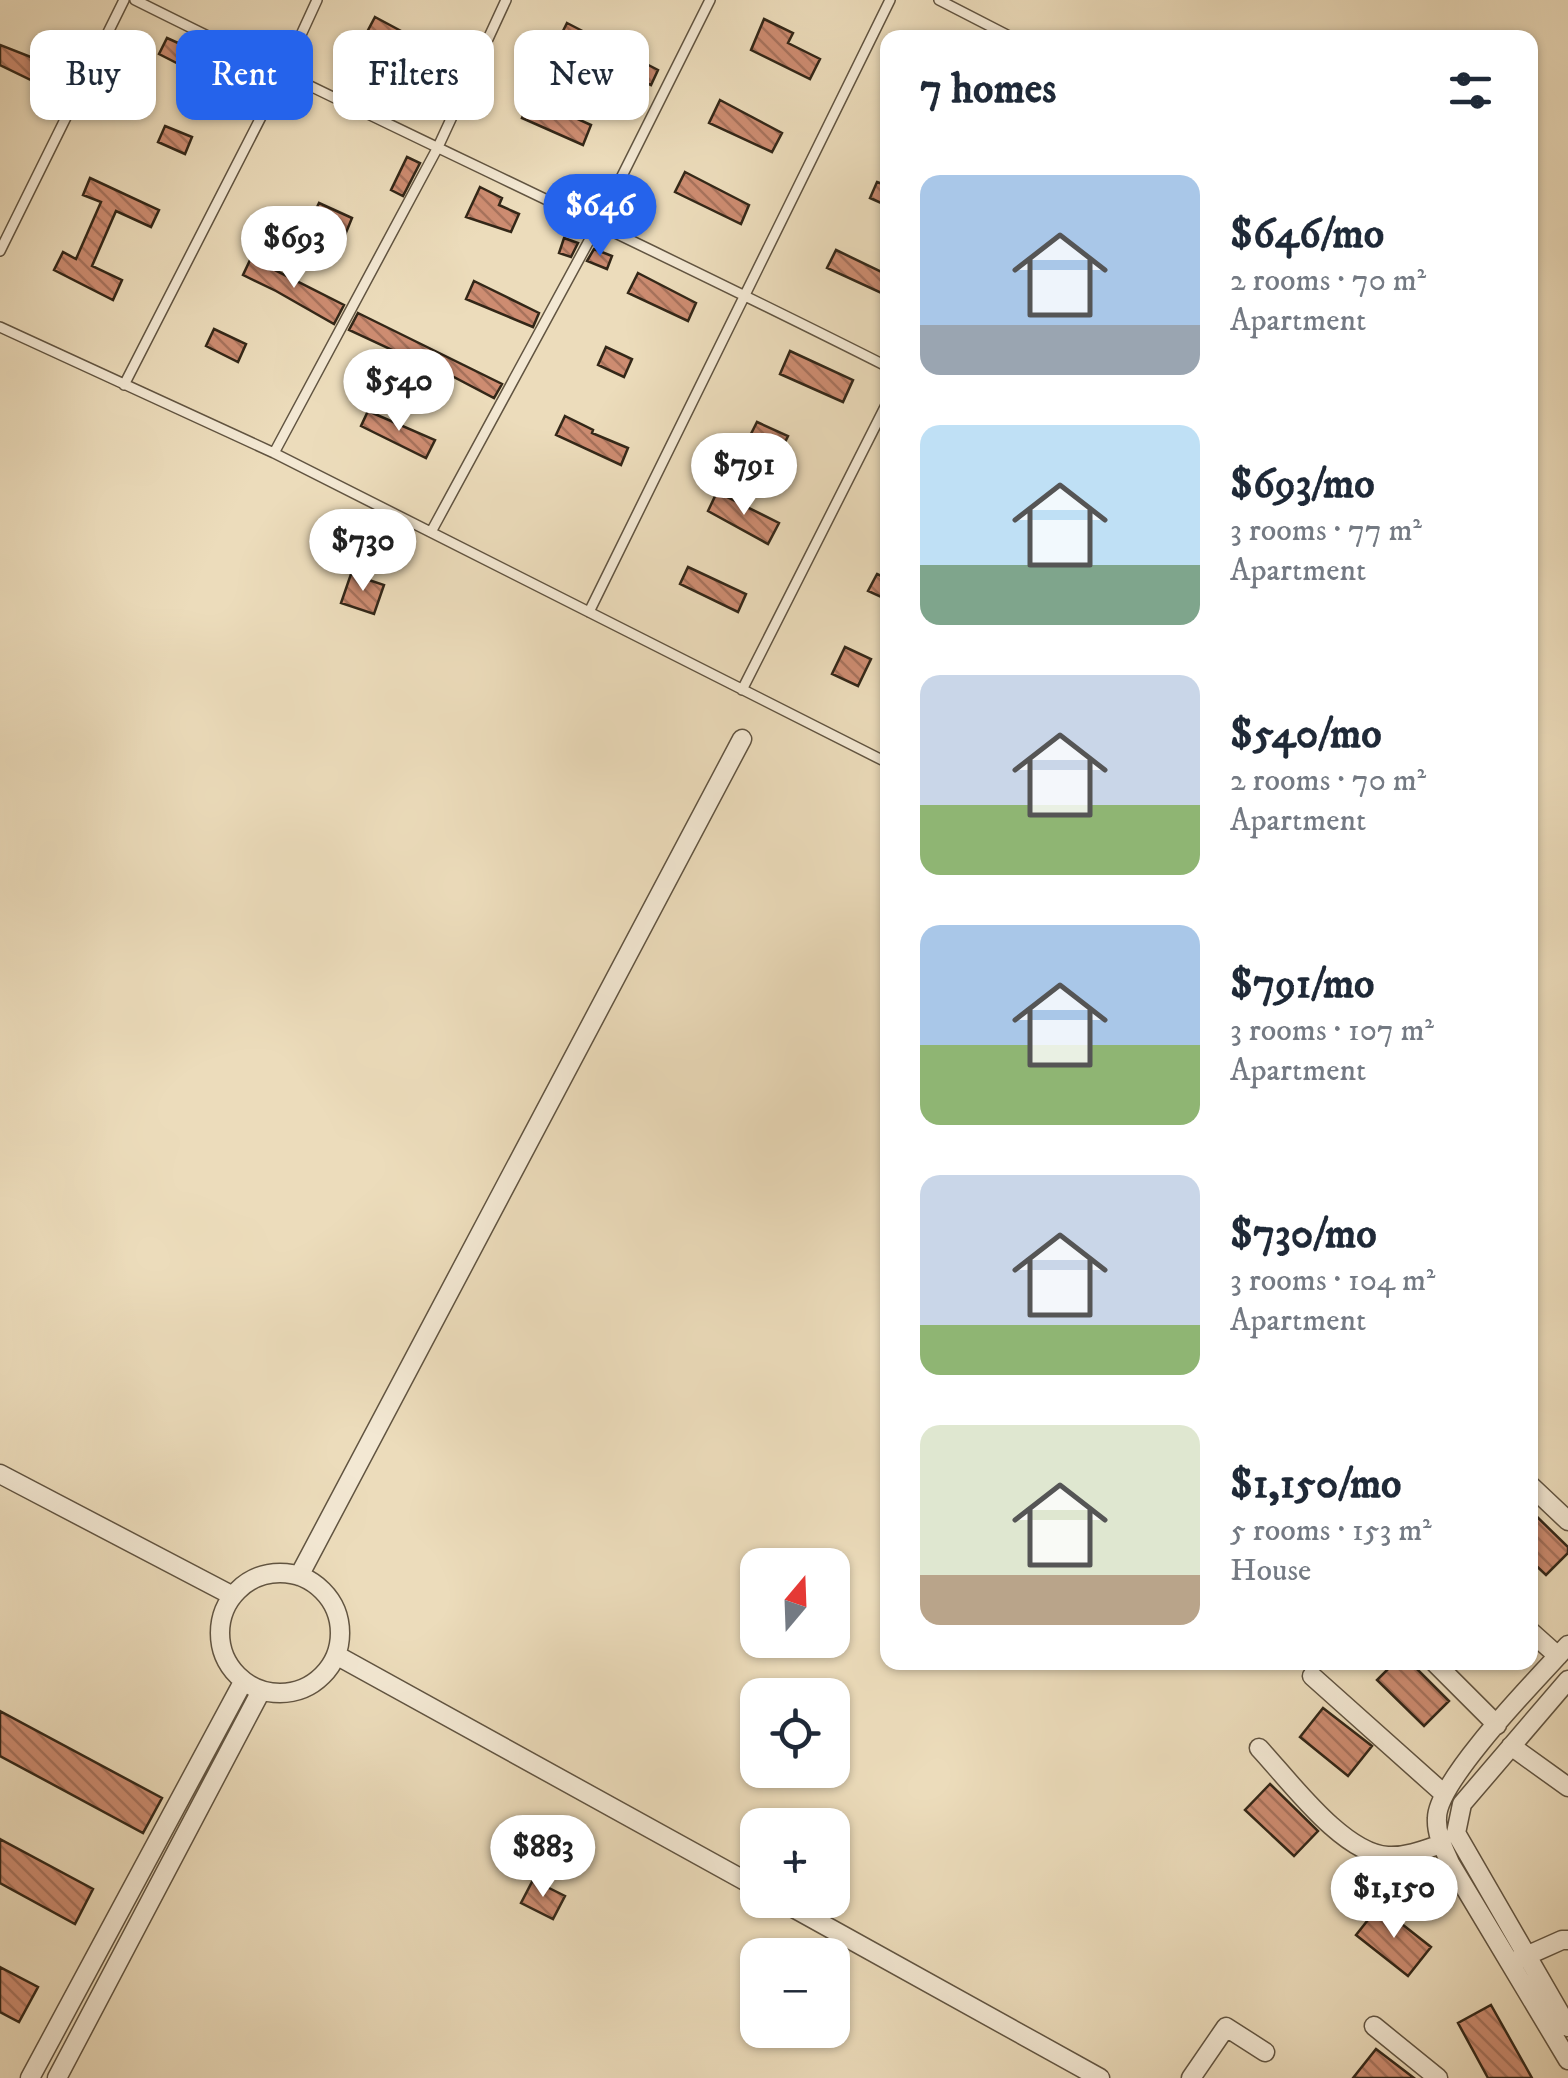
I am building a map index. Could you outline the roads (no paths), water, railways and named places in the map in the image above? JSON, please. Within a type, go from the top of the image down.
[{"type":"street","points":[[300,1576],[742,739]]},
{"type":"street","points":[[0,1474],[233,1596]]},
{"type":"street","points":[[1538,1493],[1568,1521]]},
{"type":"street","points":[[274,1573],[300,1576],[327,1595],[337,1612],[341,1632],[336,1655],[329,1670],[314,1684],[296,1692],[261,1691],[243,1682],[226,1662],[220,1622],[233,1596],[255,1578],[274,1573]]},
{"type":"street","points":[[1538,1635],[1565,1648],[1443,1792],[1436,1817],[1441,1844],[1568,2027]]},
{"type":"street","points":[[336,1655],[740,1878]]},
{"type":"street","points":[[1442,1670],[1497,1725]]},
{"type":"street","points":[[1312,1676],[1443,1792]]},
{"type":"street","points":[[1568,1680],[1462,1804],[1456,1834],[1568,2060]]},
{"type":"street","points":[[30,2078],[243,1682]]},
{"type":"street","points":[[56,2078],[261,1691]]},
{"type":"street","points":[[1511,1746],[1568,1787]]},
{"type":"street","points":[[1259,1748],[1341,1834],[1362,1850],[1386,1856],[1408,1855],[1441,1844]]},
{"type":"street","points":[[202,1758],[221,1768]]},
{"type":"street","points":[[116,1917],[136,1927]]},
{"type":"street","points":[[811,1918],[1100,2078]]},
{"type":"street","points":[[1520,1959],[1568,1940]]},
{"type":"street","points":[[1374,2026],[1438,2078]]},
{"type":"street","points":[[1191,2078],[1226,2027],[1265,2052]]},
{"type":"lane","points":[[0,251],[124,0]]},
{"type":"lane","points":[[135,0],[195,30]]},
{"type":"lane","points":[[303,30],[317,0]]},
{"type":"lane","points":[[274,453],[438,148],[506,0]]},
{"type":"lane","points":[[431,532],[597,226],[710,0]]},
{"type":"lane","points":[[589,612],[890,0]]},
{"type":"lane","points":[[939,0],[997,30]]},
{"type":"lane","points":[[313,88],[880,364]]},
{"type":"lane","points":[[124,385],[259,120]]},
{"type":"lane","points":[[0,327],[274,453],[880,759]]},
{"type":"lane","points":[[742,690],[880,417]]}]
